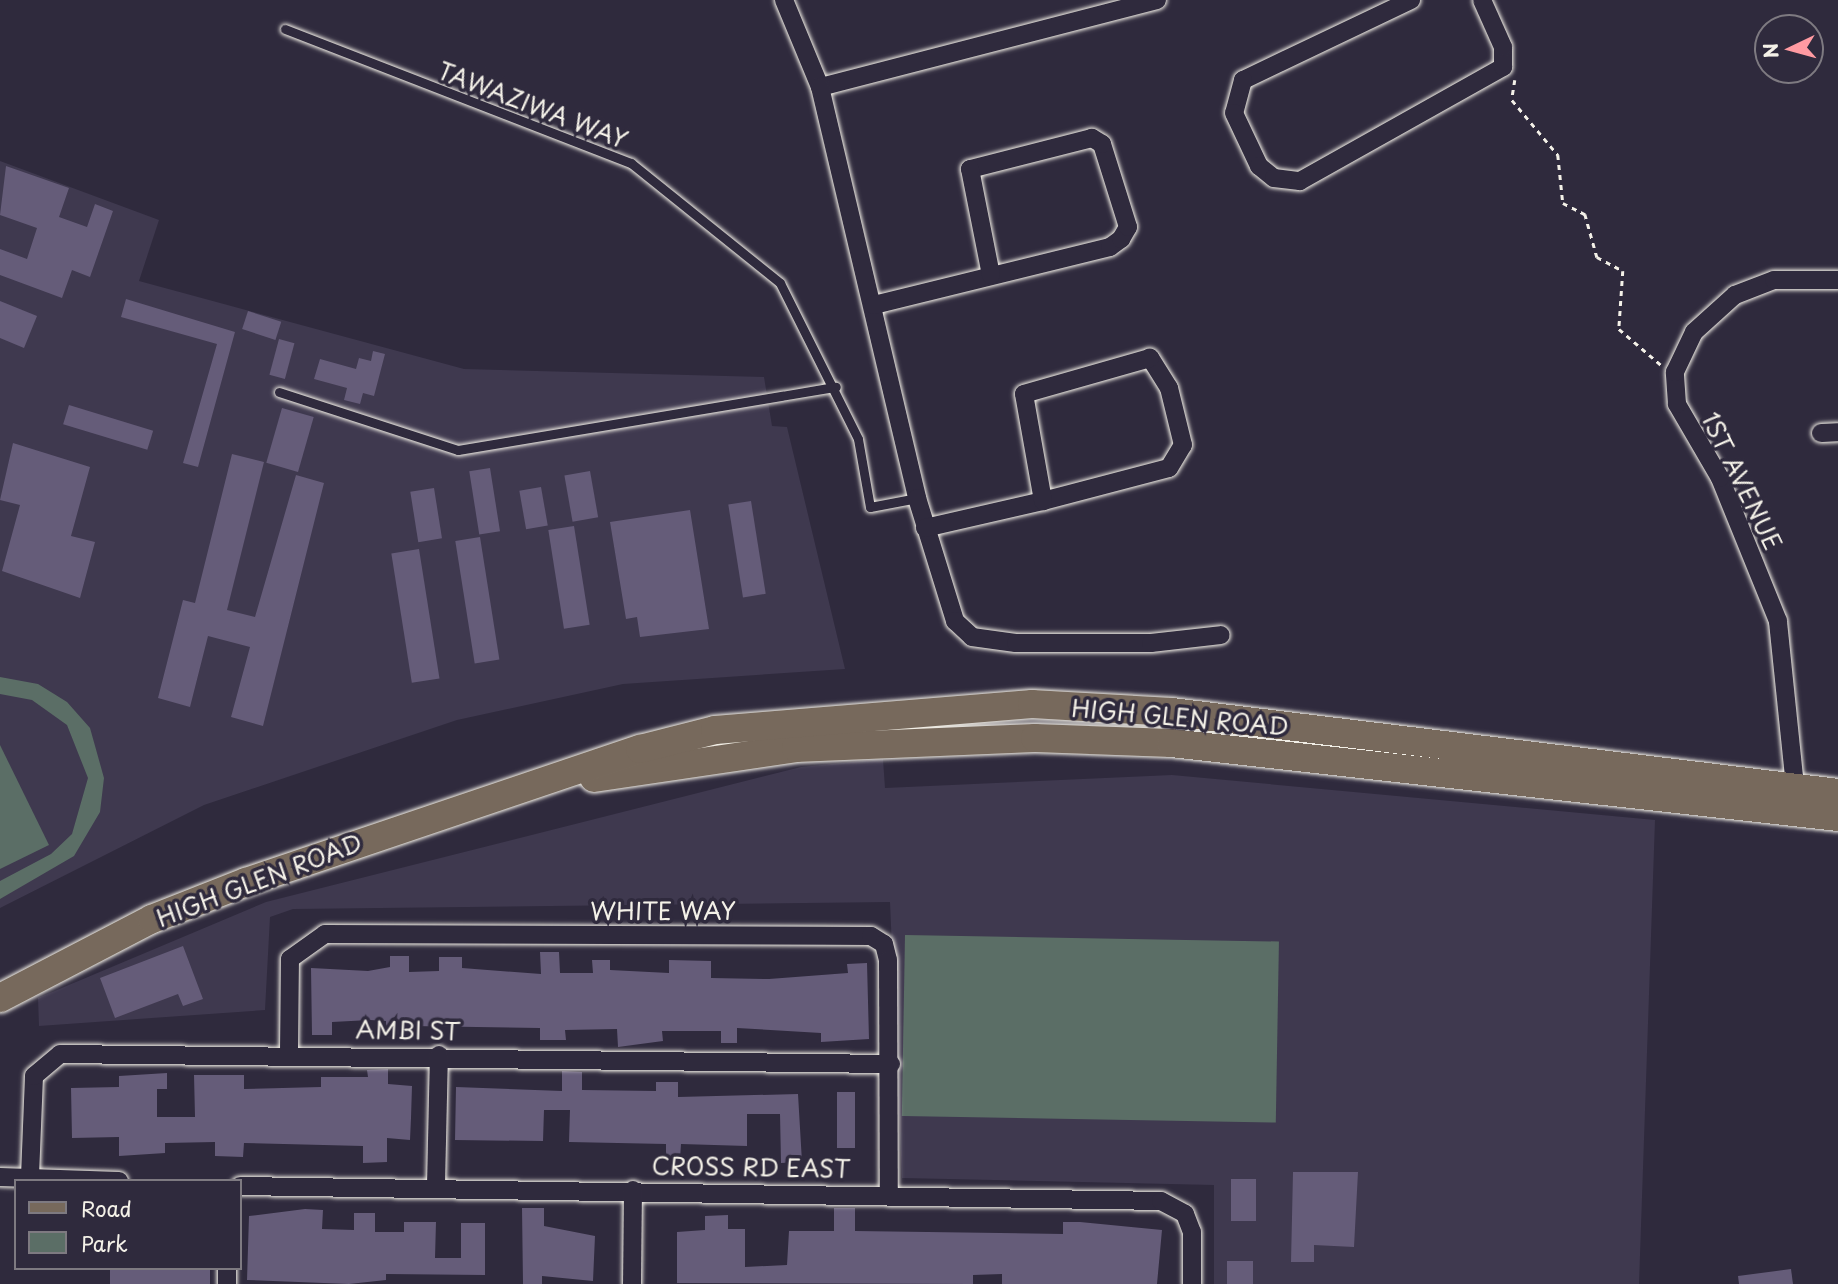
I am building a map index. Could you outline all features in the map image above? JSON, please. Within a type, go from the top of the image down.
[{"type":"main road","name":"HIGH GLEN ROAD","points":[[0,998],[152,919],[346,845],[529,788],[796,748],[1035,738],[1171,743],[1795,801],[1838,817]]},
{"type":"main road","name":"HIGH GLEN ROAD","points":[[1795,801],[1838,793]]},
{"type":"street","points":[[784,0],[820,87],[874,306],[917,498],[947,604],[972,637],[1151,643],[1221,635]]},
{"type":"street","points":[[820,87],[1157,0]]},
{"type":"street","points":[[1411,0],[1243,80],[1234,113],[1259,166],[1274,178],[1300,181],[1503,67],[1503,47],[1482,0]]},
{"type":"street","points":[[874,306],[990,275],[1121,239],[1128,227],[1102,144],[1092,138],[970,169],[990,275]]},
{"type":"street","points":[[1675,372],[1694,332],[1735,295],[1774,280],[1838,280]]},
{"type":"street","points":[[925,528],[1043,501],[1169,468],[1183,445],[1168,388],[1150,358],[1024,394],[1043,501]]},
{"type":"street","name":"1ST AVENUE","points":[[1675,372],[1677,404],[1720,478],[1778,621],[1795,801]]},
{"type":"street","name":"WHITE WAY","points":[[289,1052],[290,959],[325,934],[871,936],[884,944],[888,960],[891,1064],[889,1194]]},
{"type":"street","name":"AMBI ST","points":[[30,1176],[34,1076],[60,1054],[289,1052],[891,1064]]},
{"type":"street","points":[[436,1185],[439,1055]]},
{"type":"street","points":[[0,1178],[30,1176],[83,1179]]},
{"type":"street","name":"CROSS RD EAST","points":[[242,1186],[436,1185],[889,1194],[1174,1204],[1192,1232],[1192,1284]]},
{"type":"street","points":[[632,1284],[633,1190]]},
{"type":"lane","name":"TAWAZIWA WAY","points":[[285,29],[631,163],[780,283],[836,387],[858,439],[870,506],[917,498]]},
{"type":"lane","points":[[279,392],[458,450],[836,387]]},
{"type":"path","points":[[1503,67],[1516,75],[1511,100],[1558,155],[1563,203],[1585,214],[1597,257],[1623,271],[1619,330],[1675,372]]},
{"type":"shaded area","points":[[0,161],[159,220],[139,281],[464,369],[764,377],[772,426],[787,427],[845,669],[623,684],[457,720],[204,805],[0,908]]},
{"type":"shaded area","points":[[883,759],[885,788],[1172,775],[1655,820],[1639,1284],[1214,1284],[1214,1185],[902,1178],[890,902],[293,909],[270,917],[265,1010],[39,1026],[38,998],[266,902],[801,767]]},
{"type":"green space","points":[[0,677],[38,684],[67,702],[90,728],[104,778],[100,812],[74,856],[0,899],[0,881],[51,854],[72,834],[88,778],[67,725],[32,700],[0,694]]},
{"type":"green space","points":[[0,745],[49,845],[0,869]]},
{"type":"green space","points":[[905,935],[1279,942],[1276,1122],[902,1116]]},
{"type":"building","points":[[6,166],[69,188],[59,217],[87,227],[95,204],[113,211],[90,277],[72,270],[62,298],[0,275],[0,249],[27,259],[37,228],[0,215]]},
{"type":"building","points":[[126,299],[235,332],[198,467],[183,463],[217,344],[121,317]]},
{"type":"building","points":[[0,301],[37,316],[24,348],[0,338]]},
{"type":"building","points":[[248,311],[281,322],[275,340],[242,329]]},
{"type":"building","points":[[279,339],[294,343],[285,379],[269,375]]},
{"type":"building","points":[[373,351],[385,354],[374,396],[363,393],[360,404],[344,400],[347,388],[314,379],[320,359],[356,369],[359,358],[371,361]]},
{"type":"building","points":[[69,405],[153,431],[147,450],[63,424]]},
{"type":"building","points":[[282,408],[314,417],[298,472],[266,463]]},
{"type":"building","points":[[13,443],[90,467],[71,536],[95,542],[80,598],[2,571],[20,505],[0,500]]},
{"type":"building","points":[[232,454],[264,462],[227,610],[255,617],[296,475],[324,483],[263,726],[231,717],[250,647],[208,636],[190,707],[158,698],[183,600],[195,603]]},
{"type":"building","points":[[490,468],[500,531],[479,534],[469,471]]},
{"type":"building","points":[[590,471],[598,517],[573,522],[564,476]]},
{"type":"building","points":[[541,487],[548,525],[526,529],[519,491]]},
{"type":"building","points":[[434,488],[442,538],[418,542],[410,492]]},
{"type":"building","points":[[751,501],[766,594],[743,597],[728,505]]},
{"type":"building","points":[[690,510],[709,629],[640,637],[637,617],[626,619],[610,522]]},
{"type":"building","points":[[574,526],[590,625],[564,629],[548,530]]},
{"type":"building","points":[[480,537],[499,659],[475,663],[455,541]]},
{"type":"building","points":[[419,549],[439,678],[412,683],[391,553]]},
{"type":"building","points":[[183,946],[203,999],[183,1006],[178,994],[115,1018],[100,978]]},
{"type":"building","points":[[540,952],[559,952],[560,973],[593,973],[592,960],[610,960],[610,970],[669,973],[669,960],[711,961],[711,978],[769,979],[848,973],[847,964],[867,963],[869,1039],[821,1042],[821,1033],[737,1028],[737,1043],[721,1043],[721,1031],[662,1031],[663,1041],[618,1047],[617,1029],[565,1030],[566,1040],[540,1040],[540,1028],[410,1026],[410,1038],[386,1038],[386,1021],[370,1020],[332,1022],[332,1035],[312,1035],[311,968],[368,971],[390,967],[390,956],[409,956],[409,972],[439,971],[439,957],[462,957],[462,968],[541,974]]},
{"type":"building","points":[[388,1069],[388,1084],[412,1086],[410,1140],[387,1138],[387,1162],[363,1163],[363,1146],[244,1143],[243,1157],[215,1156],[215,1142],[165,1143],[165,1153],[119,1156],[119,1137],[72,1138],[71,1088],[119,1087],[119,1076],[167,1073],[167,1089],[157,1089],[157,1117],[195,1117],[194,1075],[244,1075],[244,1089],[321,1087],[321,1077],[368,1077],[367,1070]]},
{"type":"building","points":[[562,1071],[582,1072],[582,1090],[656,1091],[656,1082],[678,1082],[678,1097],[798,1094],[802,1162],[781,1163],[780,1114],[747,1114],[747,1146],[681,1144],[680,1159],[666,1159],[666,1144],[569,1142],[570,1110],[544,1110],[543,1141],[455,1140],[456,1087],[562,1091]]},
{"type":"building","points":[[837,1092],[855,1092],[855,1148],[837,1148]]},
{"type":"building","points":[[1293,1172],[1358,1172],[1354,1247],[1314,1245],[1314,1262],[1291,1262]]},
{"type":"building","points":[[1231,1179],[1256,1179],[1256,1221],[1231,1221]]},
{"type":"building","points":[[522,1208],[544,1208],[544,1226],[595,1236],[593,1281],[542,1276],[542,1284],[523,1284]]},
{"type":"building","points":[[834,1208],[855,1208],[855,1231],[1063,1234],[1063,1222],[1162,1230],[1157,1284],[1002,1284],[1002,1274],[973,1275],[973,1284],[677,1283],[677,1232],[705,1230],[705,1216],[728,1215],[728,1229],[745,1229],[745,1267],[787,1265],[789,1231],[834,1231]]},
{"type":"building","points":[[305,1209],[323,1210],[322,1229],[354,1230],[354,1213],[375,1213],[375,1232],[404,1232],[404,1222],[436,1222],[435,1258],[461,1258],[461,1223],[485,1223],[485,1275],[386,1274],[386,1280],[349,1284],[247,1280],[249,1216]]},
{"type":"building","points":[[1227,1261],[1253,1261],[1253,1284],[1227,1284]]},
{"type":"building","points":[[1791,1269],[1793,1284],[1739,1284],[1738,1276]]},
{"type":"building","points":[[110,1270],[210,1270],[210,1284],[110,1284]]}]
